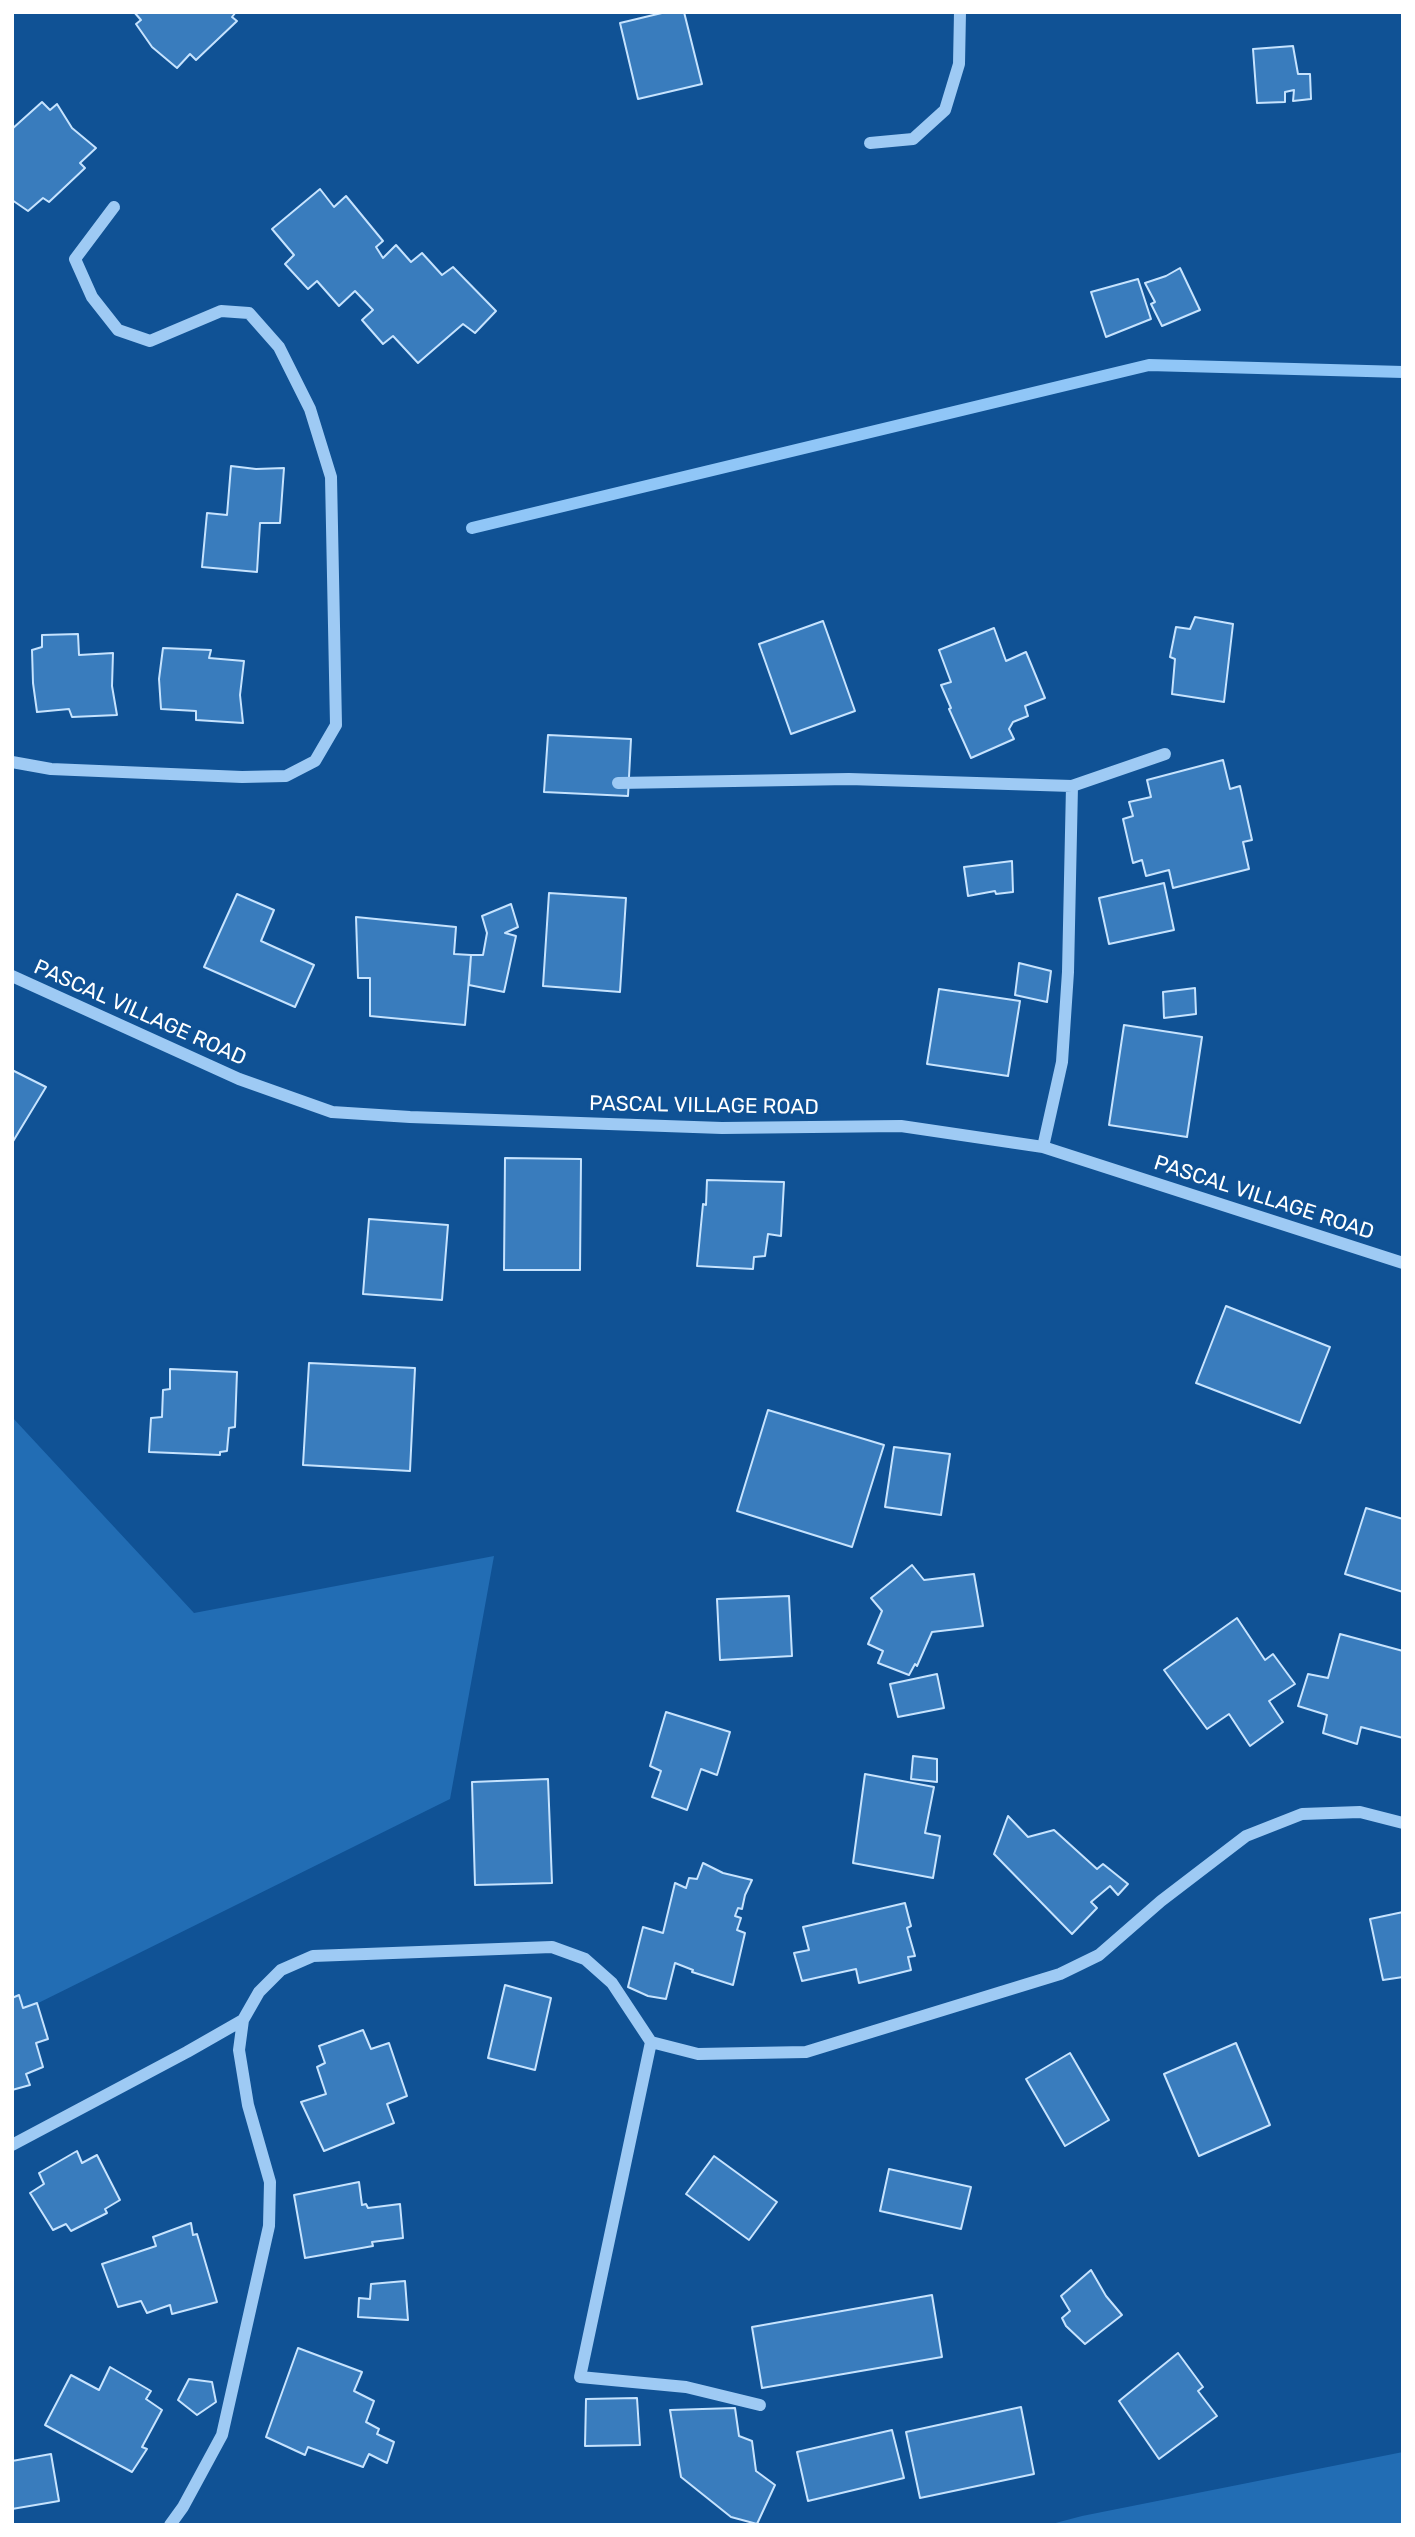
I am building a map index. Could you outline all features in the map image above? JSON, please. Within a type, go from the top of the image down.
[{"type":"street","points":[[870,143],[913,139],[945,110],[959,64],[960,12]]},
{"type":"street","points":[[12,762],[51,769],[243,777],[286,776],[315,761],[336,725],[331,477],[310,409],[279,347],[250,313],[221,311],[150,341],[118,330],[92,297],[75,259],[114,206]]},
{"type":"street","points":[[618,783],[849,779],[1072,786],[1165,754]]},
{"type":"street","points":[[1043,1147],[1062,1062],[1068,972],[1072,786]]},
{"type":"street","name":"PASCAL VILLAGE ROAD","points":[[12,976],[239,1079],[332,1112],[722,1128],[901,1126],[1043,1147],[1403,1263]]},
{"type":"street","points":[[170,2525],[183,2507],[222,2435],[269,2226],[270,2182],[248,2105],[239,2050],[243,2020],[259,1992],[282,1970],[313,1956],[552,1947],[585,1959],[612,1983],[651,2042],[698,2054],[806,2052],[1060,1974],[1099,1955],[1161,1900],[1246,1836],[1302,1814],[1360,1812],[1403,1822]]},
{"type":"street","points":[[12,2145],[243,2020]]},
{"type":"street","points":[[651,2042],[580,2376],[687,2387],[760,2405]]},
{"type":"shaded area","points":[[12,1417],[194,1613],[494,1556],[450,1799],[12,2016]]},
{"type":"shaded area","points":[[1403,2452],[1403,2525],[1048,2525],[1082,2516]]},
{"type":"building","points":[[134,12],[236,12],[232,17],[237,21],[196,60],[190,54],[177,68],[152,47],[136,24],[141,20]]},
{"type":"building","points":[[666,12],[684,12],[702,84],[638,99],[620,23]]},
{"type":"building","points":[[1293,46],[1298,74],[1310,74],[1311,99],[1293,101],[1294,90],[1285,92],[1285,102],[1257,103],[1253,49]]},
{"type":"building","points":[[42,102],[50,110],[57,104],[72,128],[96,148],[80,163],[85,168],[49,202],[43,198],[28,211],[12,200],[12,129]]},
{"type":"building","points":[[320,189],[334,207],[346,196],[383,241],[376,247],[383,258],[396,245],[411,262],[422,253],[442,275],[453,267],[496,311],[475,333],[463,324],[418,363],[393,336],[383,344],[362,320],[373,310],[355,291],[339,306],[317,281],[308,289],[285,264],[294,255],[272,229]]},
{"type":"building","points":[[1180,268],[1200,310],[1162,326],[1151,304],[1155,302],[1145,283]]},
{"type":"building","points":[[1138,279],[1151,319],[1106,337],[1091,292]]},
{"type":"building","points":[[231,466],[284,468],[280,523],[260,523],[257,572],[202,567],[207,513],[227,515]]},
{"type":"building","points":[[1195,617],[1233,624],[1224,702],[1172,694],[1175,659],[1170,657],[1176,627],[1190,629]]},
{"type":"building","points":[[823,621],[855,711],[791,734],[759,644]]},
{"type":"building","points":[[994,628],[1006,661],[1026,652],[1045,698],[1025,706],[1028,716],[1013,722],[1009,729],[1014,739],[971,758],[941,685],[951,682],[939,650]]},
{"type":"building","points":[[78,634],[79,655],[113,653],[112,686],[117,715],[72,717],[69,709],[37,712],[32,650],[42,647],[42,635]]},
{"type":"building","points":[[163,648],[211,650],[209,658],[244,661],[240,695],[243,723],[196,720],[196,711],[161,709],[159,679]]},
{"type":"building","points":[[548,735],[631,739],[628,796],[544,792]]},
{"type":"building","points":[[1223,760],[1230,789],[1240,786],[1252,840],[1243,842],[1249,869],[1173,888],[1169,870],[1146,876],[1142,860],[1133,863],[1123,819],[1133,816],[1129,802],[1151,797],[1147,780]]},
{"type":"building","points":[[1012,861],[1013,892],[996,894],[995,891],[968,896],[964,867]]},
{"type":"building","points":[[1164,883],[1174,930],[1109,944],[1099,898]]},
{"type":"building","points":[[549,893],[626,898],[620,992],[543,986]]},
{"type":"building","points":[[237,894],[274,910],[261,941],[314,965],[295,1007],[204,967]]},
{"type":"building","points":[[511,904],[518,927],[505,933],[516,936],[504,992],[469,985],[471,955],[483,955],[487,933],[482,916]]},
{"type":"building","points":[[356,917],[456,927],[454,954],[471,955],[465,1025],[370,1016],[370,978],[358,978]]},
{"type":"building","points":[[1019,963],[1051,971],[1047,1002],[1015,995]]},
{"type":"building","points":[[1195,988],[1196,1014],[1164,1018],[1163,992]]},
{"type":"building","points":[[939,989],[1020,1001],[1008,1076],[927,1064]]},
{"type":"building","points":[[1124,1025],[1202,1037],[1187,1137],[1109,1125]]},
{"type":"building","points":[[12,1070],[46,1087],[12,1143]]},
{"type":"building","points":[[505,1158],[581,1159],[580,1270],[504,1270]]},
{"type":"building","points":[[707,1180],[784,1182],[781,1236],[768,1234],[765,1256],[754,1257],[753,1269],[697,1266]]},
{"type":"building","points":[[369,1219],[448,1225],[442,1300],[363,1294]]},
{"type":"building","points":[[1226,1306],[1330,1347],[1300,1423],[1196,1383]]},
{"type":"building","points":[[309,1363],[415,1368],[410,1471],[303,1465]]},
{"type":"building","points":[[170,1369],[237,1372],[235,1427],[229,1428],[227,1451],[220,1452],[220,1455],[149,1452],[151,1418],[162,1417],[163,1390],[170,1389]]},
{"type":"building","points":[[768,1410],[884,1445],[852,1547],[737,1511]]},
{"type":"building","points":[[894,1447],[950,1454],[941,1515],[885,1507]]},
{"type":"building","points":[[1366,1508],[1403,1519],[1403,1592],[1345,1574]]},
{"type":"building","points":[[912,1565],[924,1580],[974,1574],[983,1626],[932,1632],[917,1666],[915,1664],[909,1675],[878,1663],[883,1651],[868,1644],[882,1611],[871,1598]]},
{"type":"building","points":[[789,1596],[792,1656],[720,1660],[717,1599]]},
{"type":"building","points":[[1237,1618],[1265,1660],[1273,1654],[1295,1684],[1269,1701],[1283,1722],[1250,1746],[1229,1714],[1207,1729],[1164,1670]]},
{"type":"building","points":[[1340,1634],[1403,1651],[1403,1738],[1361,1727],[1357,1744],[1323,1733],[1327,1715],[1298,1706],[1308,1674],[1328,1678]]},
{"type":"building","points":[[937,1674],[944,1708],[898,1717],[890,1684]]},
{"type":"building","points":[[666,1712],[730,1732],[717,1775],[701,1769],[687,1810],[652,1797],[661,1771],[650,1766]]},
{"type":"building","points":[[913,1756],[937,1759],[937,1782],[911,1779]]},
{"type":"building","points":[[865,1774],[934,1787],[925,1833],[940,1836],[933,1878],[853,1863]]},
{"type":"building","points":[[548,1779],[552,1883],[475,1885],[472,1782]]},
{"type":"building","points":[[1008,1816],[1028,1837],[1054,1830],[1097,1869],[1103,1864],[1128,1884],[1118,1895],[1110,1886],[1091,1902],[1097,1908],[1072,1934],[994,1854]]},
{"type":"building","points":[[703,1863],[723,1873],[752,1880],[742,1909],[738,1908],[735,1916],[741,1918],[737,1930],[745,1933],[733,1985],[692,1972],[693,1970],[675,1963],[666,1999],[648,1996],[628,1987],[643,1927],[663,1933],[675,1883],[686,1888],[689,1878],[697,1879]]},
{"type":"building","points":[[905,1903],[911,1926],[907,1928],[915,1956],[908,1957],[911,1970],[859,1983],[856,1969],[802,1981],[794,1953],[809,1950],[803,1927]]},
{"type":"building","points":[[1403,1912],[1403,1977],[1383,1980],[1370,1919]]},
{"type":"building","points":[[505,1985],[551,1998],[535,2070],[488,2058]]},
{"type":"building","points":[[19,1995],[23,2008],[37,2003],[48,2039],[36,2043],[43,2067],[26,2074],[30,2085],[12,2090],[12,1998]]},
{"type":"building","points":[[363,2030],[371,2049],[389,2043],[407,2096],[387,2104],[394,2123],[324,2151],[301,2102],[326,2094],[317,2067],[325,2063],[319,2046]]},
{"type":"building","points":[[1236,2043],[1270,2125],[1199,2156],[1164,2074]]},
{"type":"building","points":[[1070,2053],[1109,2120],[1065,2146],[1026,2079]]},
{"type":"building","points":[[77,2151],[82,2163],[97,2155],[120,2200],[105,2209],[107,2213],[71,2231],[66,2224],[53,2230],[30,2193],[44,2184],[39,2173]]},
{"type":"building","points":[[714,2156],[777,2202],[749,2240],[686,2194]]},
{"type":"building","points":[[889,2169],[971,2187],[961,2229],[880,2211]]},
{"type":"building","points":[[359,2182],[362,2205],[366,2204],[368,2208],[400,2204],[403,2238],[372,2242],[373,2246],[305,2258],[294,2195]]},
{"type":"building","points":[[191,2223],[193,2235],[197,2234],[217,2302],[172,2314],[170,2305],[147,2313],[141,2301],[118,2307],[102,2264],[156,2246],[153,2237]]},
{"type":"building","points":[[1091,2270],[1106,2296],[1122,2315],[1085,2344],[1066,2326],[1062,2318],[1070,2311],[1061,2296]]},
{"type":"building","points":[[405,2281],[408,2320],[358,2317],[359,2298],[370,2299],[371,2284]]},
{"type":"building","points":[[932,2295],[942,2357],[762,2388],[752,2327]]},
{"type":"building","points":[[298,2348],[362,2372],[354,2391],[374,2401],[366,2422],[379,2429],[377,2434],[394,2442],[387,2463],[369,2454],[363,2467],[308,2447],[305,2455],[266,2437]]},
{"type":"building","points":[[1178,2353],[1203,2387],[1198,2391],[1217,2416],[1159,2459],[1119,2401]]},
{"type":"building","points":[[110,2367],[151,2391],[146,2399],[162,2410],[142,2447],[147,2449],[132,2472],[45,2425],[71,2375],[99,2390]]},
{"type":"building","points":[[189,2379],[212,2382],[216,2402],[197,2415],[178,2400]]},
{"type":"building","points":[[637,2398],[640,2445],[585,2446],[586,2399]]},
{"type":"building","points":[[1021,2407],[1034,2474],[920,2498],[906,2432]]},
{"type":"building","points":[[735,2408],[739,2436],[752,2441],[756,2471],[775,2485],[757,2524],[731,2517],[681,2477],[670,2410]]},
{"type":"building","points":[[892,2430],[904,2478],[808,2501],[797,2452]]},
{"type":"building","points":[[51,2454],[59,2501],[12,2509],[12,2461]]},
{"type":"waterway","points":[[472,528],[1149,365],[1403,372]]}]
